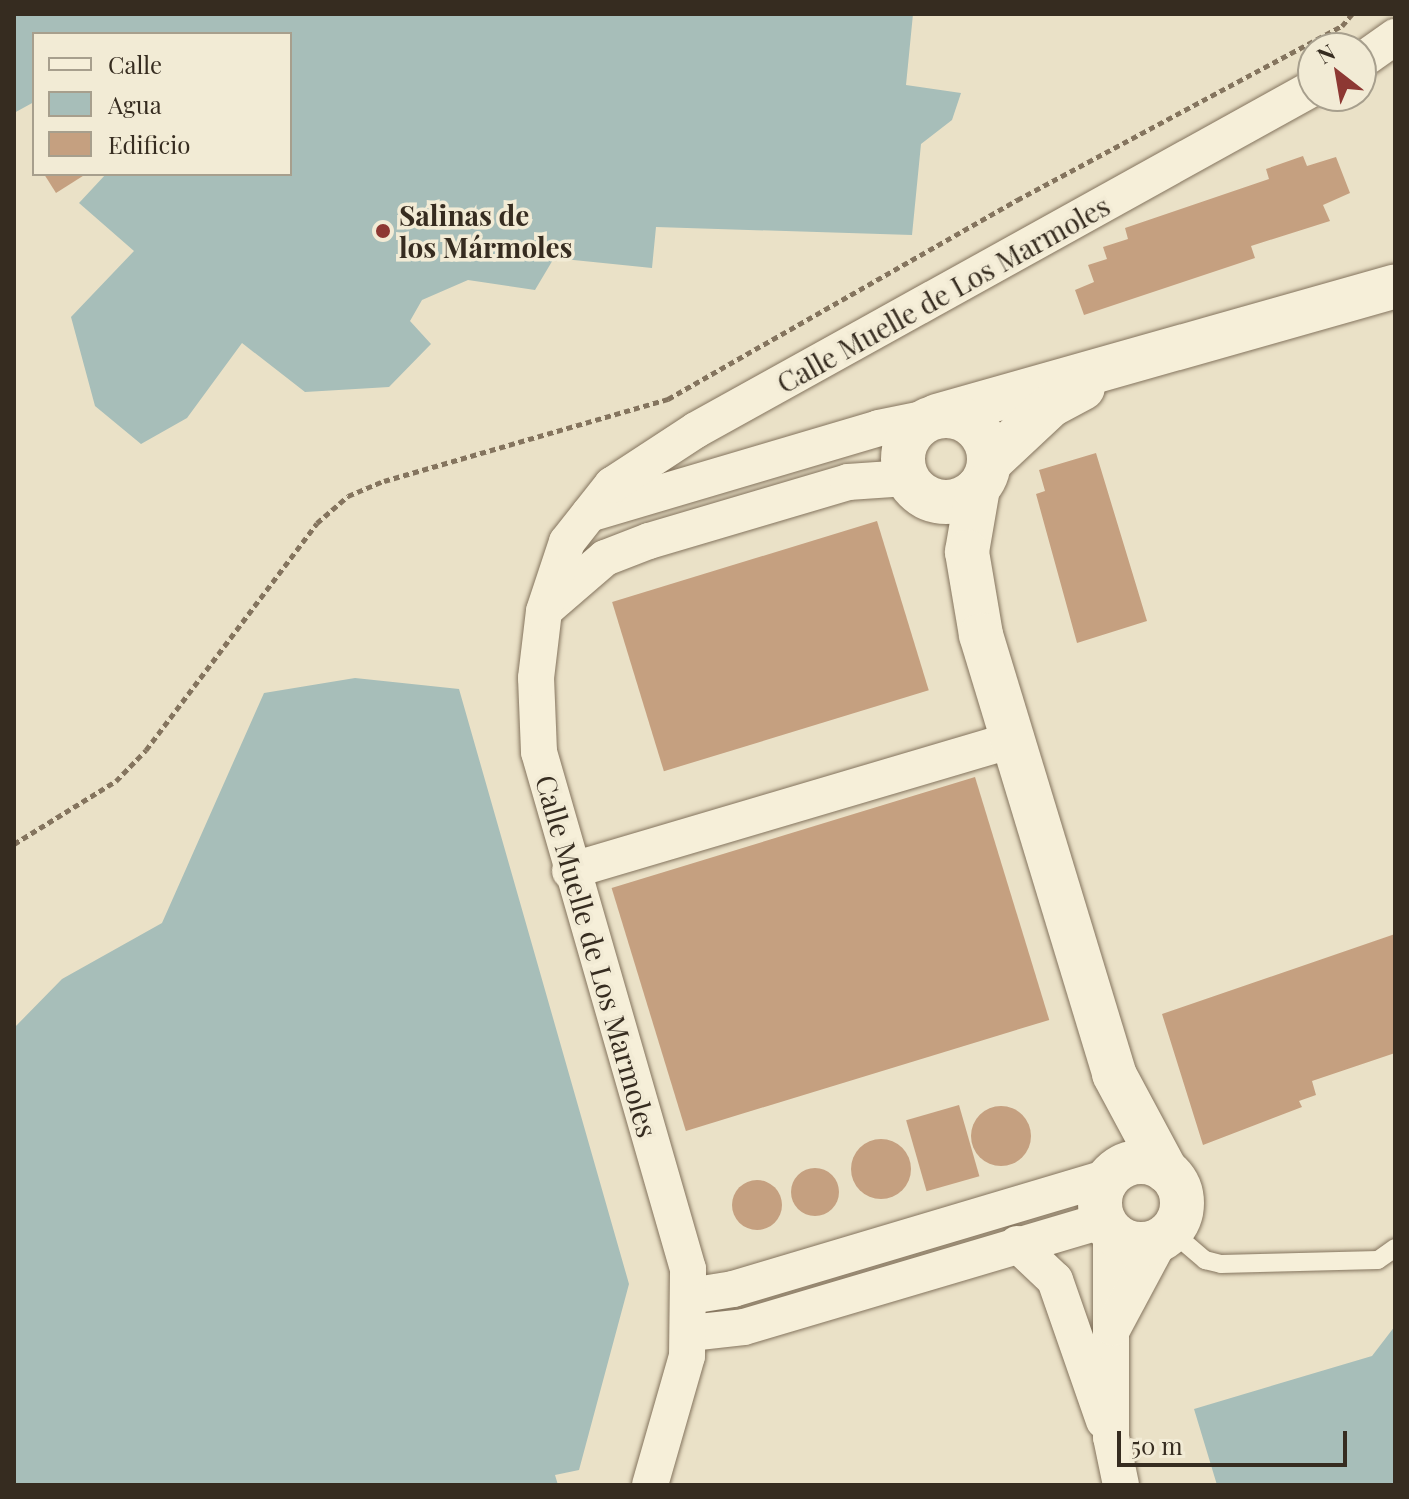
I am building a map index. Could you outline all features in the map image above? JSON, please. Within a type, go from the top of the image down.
[{"type":"street","points":[[1377,50],[1395,37]]},
{"type":"street","name":"Calle Muelle de Los Marmoles","points":[[650,1485],[674,1413],[690,1333],[688,1269],[570,871],[539,752],[536,678],[544,611],[567,542],[612,485],[696,430],[1297,97]]},
{"type":"street","points":[[585,516],[879,428],[937,416],[1072,375],[1172,353],[1395,286]]},
{"type":"street","points":[[544,611],[605,558],[649,541],[848,482],[911,484],[926,498],[954,501],[1051,405],[1172,353]]},
{"type":"street","points":[[937,416],[974,426],[988,449],[967,552],[981,635],[1114,1074],[1166,1171],[1175,1181],[1182,1207],[1112,1329]]},
{"type":"street","points":[[937,416],[907,439],[902,465],[981,635]]},
{"type":"street","points":[[570,871],[1012,740]]},
{"type":"street","points":[[1111,1437],[1112,1329],[1107,1226],[1101,1194],[1111,1175],[1114,1074]]},
{"type":"street","points":[[690,1296],[733,1289],[1111,1175],[1140,1163],[1166,1171]]},
{"type":"street","points":[[690,1333],[744,1327],[1017,1244],[1107,1226],[1134,1244],[1165,1236]]},
{"type":"street","points":[[1017,1244],[1055,1280],[1083,1373],[1111,1437],[1121,1485]]},
{"type":"lane","points":[[1165,1236],[1205,1260],[1221,1264],[1378,1260],[1395,1248]]},
{"type":"path","points":[[14,844],[116,781],[146,750],[317,523],[348,496],[384,481],[668,399],[1017,200],[1342,26],[1352,14]]},
{"type":"water","name":"Salinas de los Mármoles","points":[[14,14],[913,14],[906,85],[961,93],[952,120],[921,144],[912,235],[656,227],[652,268],[554,258],[535,290],[468,280],[422,300],[410,321],[431,344],[389,387],[305,392],[242,343],[187,418],[141,444],[95,406],[71,317],[134,251],[79,203],[104,176],[292,176],[292,32],[32,32],[32,103],[14,113]]},
{"type":"water","points":[[355,678],[459,689],[629,1284],[579,1470],[555,1475],[558,1485],[14,1485],[14,1028],[62,979],[162,923],[264,693]]},
{"type":"water","points":[[1395,1326],[1395,1485],[1217,1485],[1194,1409],[1372,1356]]},
{"type":"building","points":[[1303,156],[1307,166],[1336,157],[1350,193],[1323,205],[1330,221],[1251,246],[1255,258],[1084,315],[1075,290],[1094,282],[1088,265],[1107,259],[1103,247],[1128,239],[1125,228],[1269,179],[1266,169]]},
{"type":"building","points":[[45,176],[83,176],[56,193]]},
{"type":"building","points":[[1096,453],[1147,621],[1077,643],[1036,494],[1045,491],[1039,470]]},
{"type":"building","points":[[877,521],[929,690],[664,771],[612,602]]},
{"type":"building","points":[[975,777],[1049,1020],[686,1131],[612,888]]},
{"type":"building","points":[[1395,934],[1395,1053],[1312,1081],[1316,1095],[1299,1101],[1302,1107],[1203,1145],[1162,1014]]},
{"type":"building","points":[[959,1105],[979,1176],[927,1191],[906,1120]]},
{"type":"building","points":[[1001,1106],[1013,1108],[1022,1115],[1029,1124],[1029,1148],[1022,1157],[1013,1164],[1001,1166],[989,1164],[980,1157],[973,1148],[971,1136],[973,1124],[980,1115],[989,1108]]},
{"type":"building","points":[[881,1139],[893,1141],[902,1148],[909,1157],[909,1181],[902,1190],[893,1197],[881,1199],[869,1197],[860,1190],[853,1181],[851,1169],[853,1157],[860,1148],[869,1141]]},
{"type":"building","points":[[815,1168],[824,1169],[832,1175],[838,1183],[838,1201],[832,1209],[824,1215],[815,1216],[806,1215],[798,1209],[792,1201],[791,1192],[792,1183],[798,1175],[806,1169]]},
{"type":"building","points":[[757,1180],[775,1187],[782,1205],[775,1223],[757,1230],[739,1223],[732,1205],[739,1187]]},
{"type":"place","name":"Salinas de los Mármoles","points":[[383,231]]}]
